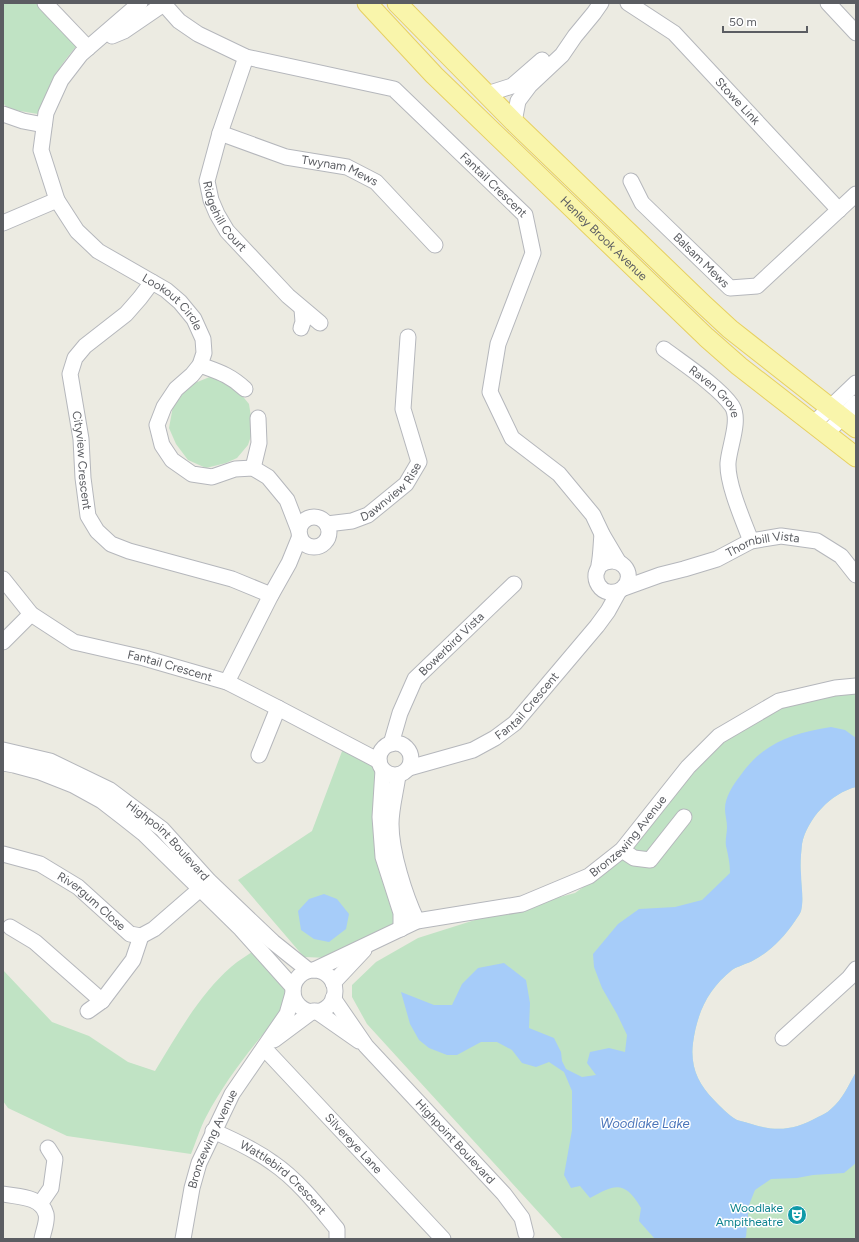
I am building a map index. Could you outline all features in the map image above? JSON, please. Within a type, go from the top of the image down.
[{"type":"main road","name":"Henley Brook Avenue","points":[[367,3],[434,75],[706,337],[739,366],[856,457]]},
{"type":"main road","name":"Henley Brook Avenue","points":[[397,3],[514,122],[730,329],[843,418]]},
{"type":"street","points":[[45,3],[88,48]]},
{"type":"street","name":"Lookout Circle","points":[[140,3],[81,54],[61,80],[46,113],[41,150],[57,200],[77,231],[98,251],[166,290],[180,302],[194,319],[203,339],[204,353],[200,366]]},
{"type":"street","name":"Lookout Circle","points":[[88,48],[124,31],[164,3]]},
{"type":"street","name":"Fantail Crescent","points":[[164,3],[179,21],[198,34],[246,57],[394,88],[525,215],[533,253],[498,344],[490,392],[512,438],[559,474],[593,516],[602,534],[622,564]]},
{"type":"street","points":[[514,122],[518,101],[530,85],[562,55],[600,3]]},
{"type":"street","name":"Stowe Link","points":[[628,3],[674,33],[839,210]]},
{"type":"street","points":[[828,3],[856,32]]},
{"type":"street","points":[[487,94],[512,86],[556,48],[575,36]]},
{"type":"street","name":"Ridgehill Court","points":[[246,57],[220,133],[207,181],[211,200],[227,231],[288,296],[320,323]]},
{"type":"street","points":[[3,114],[23,121],[44,125]]},
{"type":"street","name":"Twynam Mews","points":[[220,133],[286,157],[347,167],[376,182],[435,245]]},
{"type":"street","name":"Balsam Mews","points":[[631,181],[642,203],[730,288],[757,286],[856,194]]},
{"type":"street","points":[[3,223],[57,200]]},
{"type":"street","name":"Cityview Crescent","points":[[152,282],[126,314],[85,346],[75,358],[70,374],[81,439],[83,478],[88,516],[97,531],[111,544],[129,551],[232,579],[271,595]]},
{"type":"street","points":[[301,328],[303,322],[302,309]]},
{"type":"street","name":"Dawnview Rise","points":[[328,530],[368,515],[406,484],[419,462],[403,410],[408,337]]},
{"type":"street","name":"Raven Grove","points":[[664,349],[714,388],[733,407],[736,420],[728,463],[729,478],[751,541]]},
{"type":"street","points":[[244,389],[234,379],[200,366],[176,389],[164,407],[157,425],[162,445],[172,460],[192,474],[212,477],[235,469],[253,468],[268,477],[287,500],[302,538],[313,547],[324,544],[328,530],[319,518],[314,517],[287,500]]},
{"type":"street","points":[[843,418],[856,383]]},
{"type":"street","points":[[820,429],[843,418],[856,403]]},
{"type":"street","points":[[253,468],[259,443],[258,418]]},
{"type":"street","points":[[227,682],[302,538],[301,525],[308,518],[314,517]]},
{"type":"street","points":[[599,566],[611,560],[622,564],[628,578],[621,589],[612,593],[606,592],[600,588],[597,583],[596,571],[599,566],[602,534]]},
{"type":"street","name":"Thornbill Vista","points":[[621,589],[660,575],[684,570],[717,559],[751,541],[782,536],[817,541],[840,556],[856,575]]},
{"type":"street","name":"Thornbill Vista","points":[[622,564],[660,575]]},
{"type":"street","name":"Fantail Crescent","points":[[3,579],[30,614],[74,642],[144,658],[227,682],[348,744],[381,766],[388,774],[406,761],[438,760],[473,750],[495,738],[515,723],[597,626],[621,589]]},
{"type":"street","name":"Bowerbird Vista","points":[[381,766],[381,752],[389,744],[400,713],[415,680],[514,584]]},
{"type":"street","points":[[597,626],[600,588]]},
{"type":"street","points":[[3,642],[30,614]]},
{"type":"street","name":"Bronzewing Avenue","points":[[311,970],[333,962],[373,941],[417,921],[522,904],[589,876],[622,850],[688,767],[719,736],[779,701],[835,688],[856,686]]},
{"type":"street","points":[[259,755],[278,708]]},
{"type":"street","points":[[400,713],[406,761],[391,822],[392,837],[394,851],[410,907],[417,921]]},
{"type":"street","name":"Fantail Crescent","points":[[348,744],[397,743],[406,761]]},
{"type":"street","name":"Highpoint Boulevard","points":[[3,750],[50,761],[110,790],[162,829],[241,929],[292,986],[293,991]]},
{"type":"street","name":"Highpoint Boulevard","points":[[3,763],[40,772],[73,785],[102,801],[143,833],[273,942],[311,970]]},
{"type":"street","points":[[381,766],[380,817],[383,857],[401,913],[400,929]]},
{"type":"street","points":[[622,850],[634,858],[650,860],[684,817]]},
{"type":"street","name":"Rivergum Close","points":[[3,854],[40,864],[78,887],[130,934],[141,936]]},
{"type":"street","points":[[88,1011],[102,1001],[133,960],[141,936],[154,928],[205,885]]},
{"type":"street","points":[[10,927],[35,942],[102,1001]]},
{"type":"street","name":"Bronzewing Avenue","points":[[333,983],[373,941]]},
{"type":"street","points":[[783,1038],[849,978],[856,969]]},
{"type":"street","points":[[311,970],[326,973],[333,983],[334,993],[333,998],[326,1007],[314,1011],[302,1008],[294,999],[293,991],[297,977],[311,970]]},
{"type":"street","name":"Bronzewing Avenue","points":[[183,1239],[192,1188],[199,1163],[213,1131],[232,1094],[287,1014],[293,991]]},
{"type":"street","name":"Highpoint Boulevard","points":[[333,998],[366,1046],[504,1194],[522,1218],[529,1237]]},
{"type":"street","name":"Bronzewing Avenue","points":[[264,1048],[314,1011]]},
{"type":"street","name":"Highpoint Boulevard","points":[[314,1011],[366,1046]]},
{"type":"street","name":"Silvereye Lane","points":[[264,1048],[443,1239]]},
{"type":"street","name":"Wattlebird Crescent","points":[[213,1131],[238,1142],[274,1163],[306,1192],[337,1229],[337,1239]]},
{"type":"street","points":[[42,1239],[43,1210],[51,1188],[55,1159],[48,1148]]},
{"type":"street","points":[[3,1194],[28,1198],[43,1210]]},
{"type":"green space","points":[[3,3],[40,3],[79,43],[56,74],[50,85],[43,108],[38,114],[8,109],[3,103]]},
{"type":"green space","points":[[212,376],[236,388],[249,404],[253,430],[248,445],[237,458],[226,463],[206,468],[188,460],[176,444],[169,428],[173,406],[190,385]]},
{"type":"green space","points":[[856,689],[856,787],[847,790],[829,801],[809,825],[802,844],[801,912],[786,933],[772,948],[754,960],[732,970],[716,985],[705,1002],[697,1022],[692,1051],[696,1074],[708,1094],[737,1120],[767,1128],[784,1129],[800,1125],[826,1113],[842,1097],[856,1072],[856,1239],[563,1239],[367,1024],[352,997],[352,985],[376,962],[418,938],[478,919],[575,893],[627,856],[685,782],[729,736],[777,707]]},
{"type":"green space","points":[[344,746],[378,768],[399,922],[329,958],[304,957],[238,880],[312,831]]},
{"type":"green space","points":[[259,947],[289,980],[289,1004],[255,1044],[224,1087],[204,1121],[191,1154],[67,1136],[8,1108],[3,1101],[3,970],[52,1022],[89,1036],[128,1062],[155,1071],[189,1016],[219,978],[238,961]]},
{"type":"water","name":"Woodlake Lake","points":[[831,727],[845,730],[856,738],[856,787],[847,790],[829,801],[809,825],[802,844],[802,902],[800,913],[786,933],[772,948],[754,960],[732,970],[716,985],[705,1002],[697,1022],[692,1051],[696,1074],[708,1094],[737,1120],[767,1128],[784,1129],[800,1125],[828,1112],[842,1097],[856,1072],[856,1163],[844,1173],[771,1179],[755,1190],[749,1205],[746,1237],[744,1239],[655,1239],[639,1221],[641,1208],[630,1193],[624,1189],[619,1187],[613,1188],[590,1198],[580,1186],[571,1188],[564,1175],[572,1130],[572,1091],[564,1072],[549,1062],[536,1067],[522,1063],[512,1050],[497,1042],[481,1042],[457,1055],[447,1055],[429,1048],[419,1040],[410,1024],[401,992],[434,1005],[452,1005],[462,984],[478,968],[504,963],[526,980],[530,1003],[529,1028],[554,1038],[561,1052],[562,1061],[566,1069],[582,1077],[596,1075],[587,1063],[590,1052],[609,1048],[625,1052],[627,1035],[602,988],[594,967],[593,954],[618,924],[639,909],[675,907],[702,900],[730,873],[726,844],[727,827],[725,805],[732,787],[737,780],[758,755],[780,741],[791,736]]},
{"type":"water","points":[[324,894],[337,899],[349,914],[346,929],[329,942],[314,939],[301,930],[298,911],[309,899]]},
{"type":"place","name":"Woodlake Ampitheatre","points":[[797,1215]]}]
